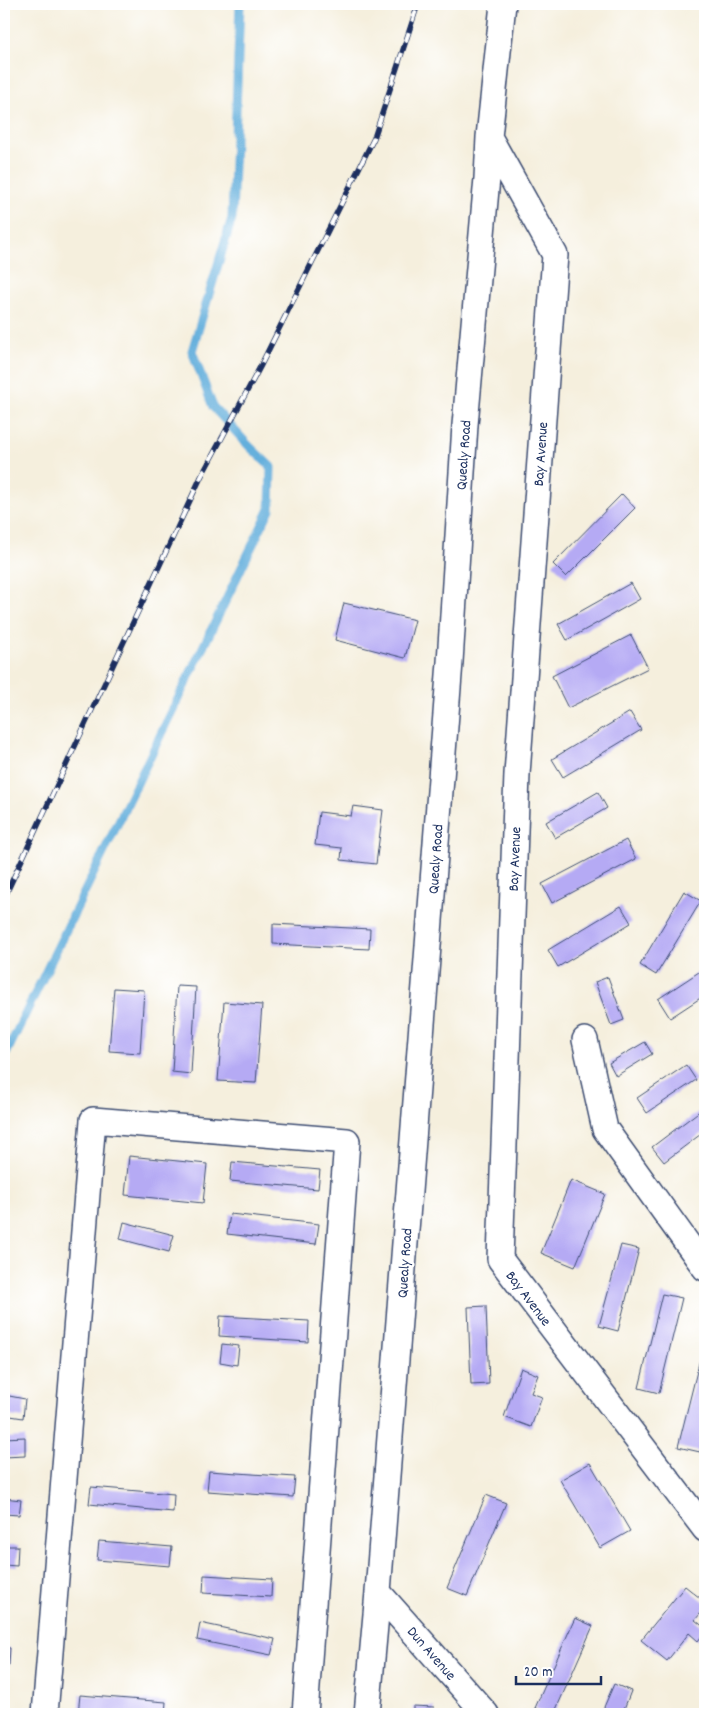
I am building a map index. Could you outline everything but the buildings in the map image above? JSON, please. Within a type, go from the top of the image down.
[{"type":"street","name":"Quealy Road","points":[[367,1714],[450,662],[465,425],[489,137],[503,4]]},
{"type":"street","name":"Bay Avenue","points":[[489,137],[555,255],[517,774],[500,1259],[705,1529]]},
{"type":"street","points":[[585,1040],[605,1129],[705,1268]]},
{"type":"street","points":[[44,1714],[93,1120],[347,1141],[305,1714]]},
{"type":"street","name":"Dun Avenue","points":[[378,1592],[486,1714]]},
{"type":"waterway","points":[[4,1058],[270,509],[271,467],[213,407],[192,351],[232,218],[240,4]]},
{"type":"railway","points":[[4,898],[201,477],[260,367],[374,138],[418,4]]}]
